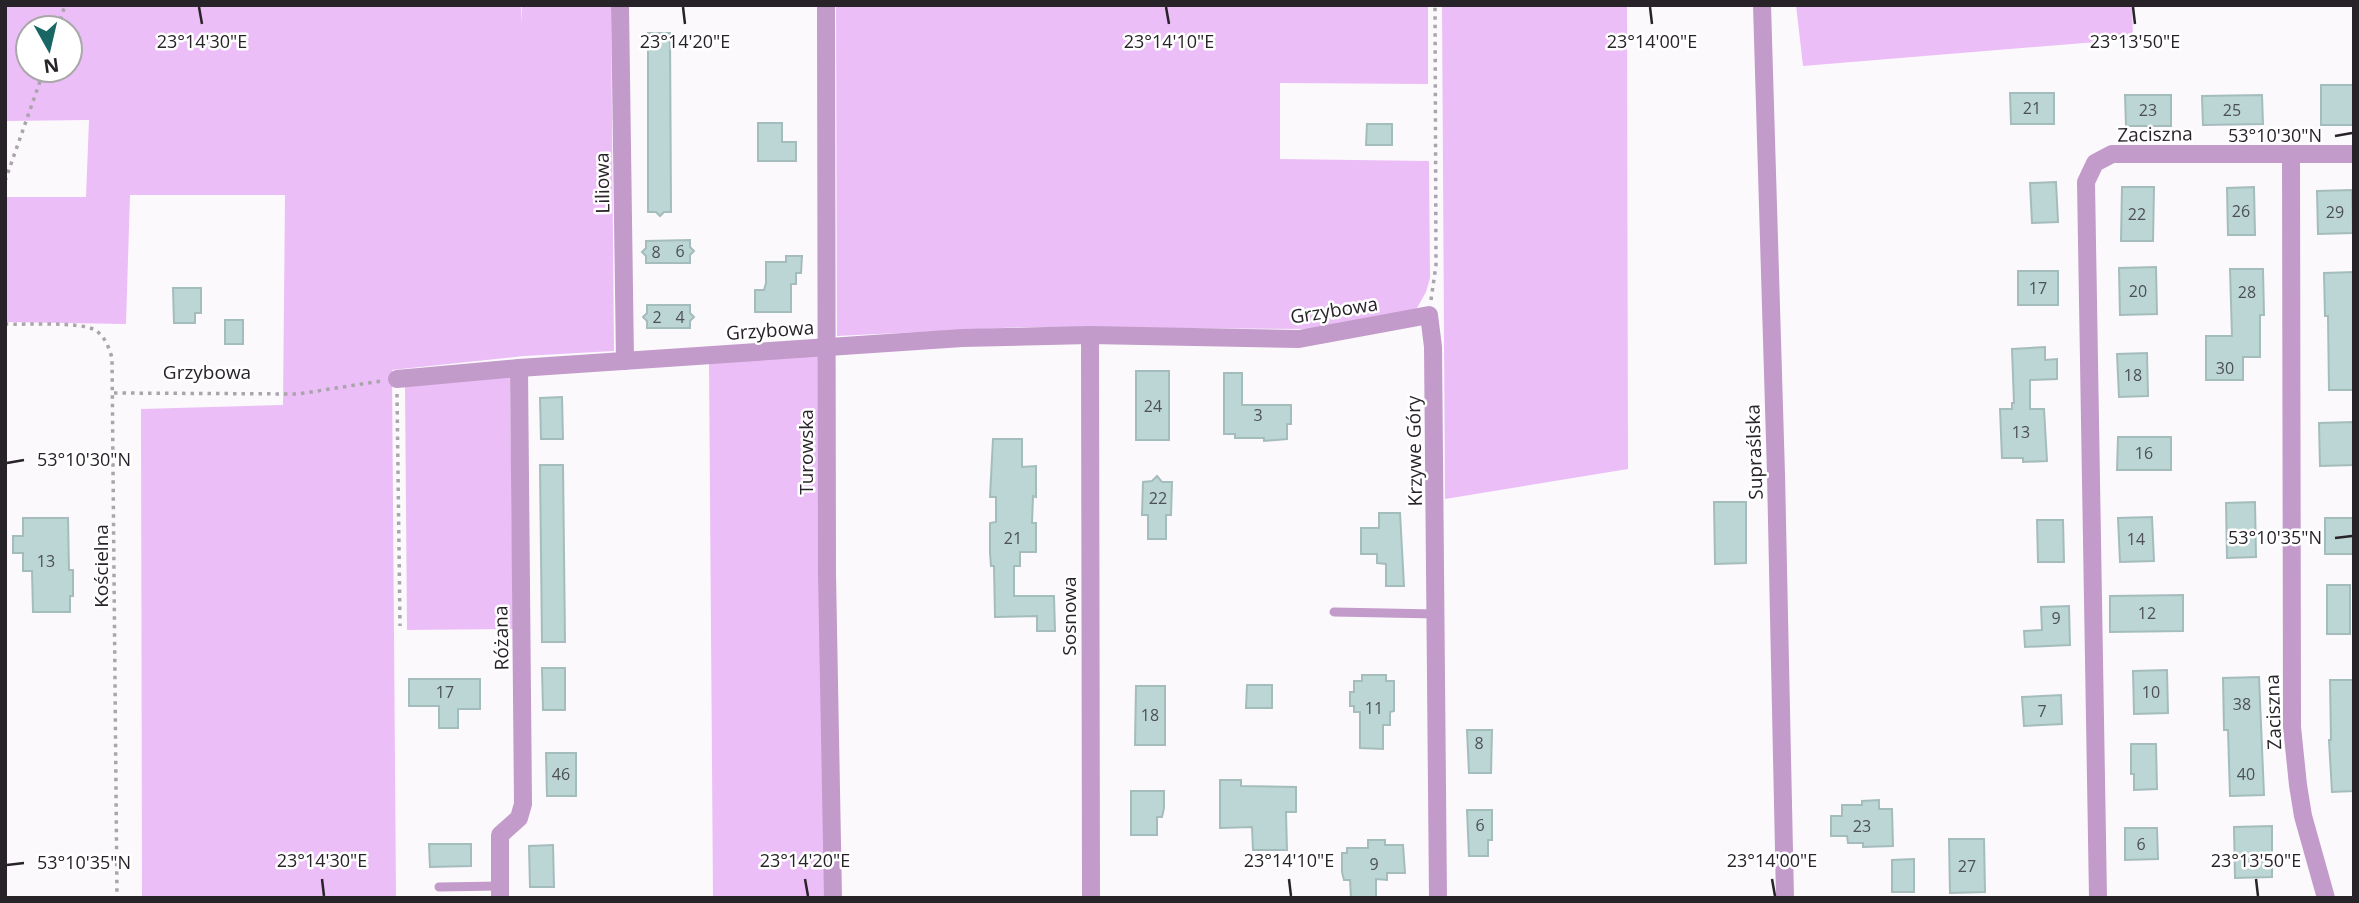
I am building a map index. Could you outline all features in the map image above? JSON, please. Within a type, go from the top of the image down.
[{"type":"street","name":"Liliowa","points":[[620,5],[625,360]]},
{"type":"street","name":"Turowska","points":[[825,5],[833,898]]},
{"type":"street","name":"Supraślska","points":[[1762,5],[1776,460],[1785,898]]},
{"type":"street","points":[[2291,154],[2354,154]]},
{"type":"street","name":"Zaciszna","points":[[2098,898],[2086,182],[2095,163],[2112,155],[2291,154],[2292,727],[2303,816],[2326,898]]},
{"type":"street","name":"Grzybowa","points":[[397,379],[625,360],[962,338],[1090,335],[1299,339],[1429,315]]},
{"type":"street","name":"Krzywe Góry","points":[[1429,315],[1433,346],[1438,898]]},
{"type":"street","name":"Sosnowa","points":[[1090,335],[1091,898]]},
{"type":"street","name":"Różana","points":[[500,892],[500,835],[519,818],[523,804],[519,368]]},
{"type":"lane","points":[[1334,612],[1437,614]]},
{"type":"lane","points":[[439,887],[500,892]]},
{"type":"path","points":[[1429,315],[1436,265],[1435,5]]},
{"type":"path","points":[[5,181],[39,84]]},
{"type":"path","name":"Kościelna","points":[[5,324],[82,326],[97,331],[108,344],[112,358],[117,898]]},
{"type":"path","points":[[397,379],[400,626]]},
{"type":"path","name":"Grzybowa","points":[[114,393],[298,394],[397,379]]},
{"type":"shaded area","points":[[5,5],[521,5],[522,23],[522,5],[611,5],[614,351],[524,356],[392,370],[396,898],[142,898],[141,409],[283,405],[285,195],[130,195],[126,324],[5,322],[5,197],[86,197],[89,120],[5,121]]},
{"type":"shaded area","points":[[836,5],[1428,5],[1428,84],[1280,83],[1280,159],[1429,161],[1430,278],[1426,292],[1417,308],[1390,318],[1319,329],[1023,327],[837,336]]},
{"type":"shaded area","points":[[1442,5],[1627,5],[1628,469],[1445,499]]},
{"type":"shaded area","points":[[1796,5],[2132,5],[2133,39],[1803,66]]},
{"type":"shaded area","points":[[821,354],[825,898],[713,898],[709,362]]},
{"type":"shaded area","points":[[510,375],[513,629],[407,630],[405,383]]},
{"type":"building","points":[[648,33],[670,33],[671,212],[664,212],[660,216],[656,212],[648,212]]},
{"type":"building","points":[[2321,85],[2354,85],[2354,125],[2321,125]]},
{"type":"building","points":[[2010,93],[2054,93],[2054,124],[2011,124]]},
{"type":"building","points":[[2125,95],[2171,95],[2171,126],[2126,126]]},
{"type":"building","points":[[2262,95],[2263,124],[2203,125],[2202,96]]},
{"type":"building","points":[[758,123],[782,123],[782,142],[796,142],[796,161],[758,161]]},
{"type":"building","points":[[1367,124],[1392,124],[1392,145],[1366,145]]},
{"type":"building","points":[[2056,182],[2058,222],[2032,223],[2030,183]]},
{"type":"building","points":[[2122,187],[2154,187],[2153,241],[2121,241]]},
{"type":"building","points":[[2254,187],[2255,235],[2228,235],[2227,188]]},
{"type":"building","points":[[2352,190],[2353,233],[2318,234],[2317,191]]},
{"type":"building","points":[[690,240],[690,247],[694,251],[690,255],[690,263],[646,263],[646,256],[642,252],[646,248],[646,241]]},
{"type":"building","points":[[786,256],[802,256],[801,273],[796,273],[796,284],[791,284],[791,312],[755,312],[755,290],[764,290],[766,262],[786,262]]},
{"type":"building","points":[[2156,267],[2157,314],[2120,315],[2119,268]]},
{"type":"building","points":[[2230,269],[2263,269],[2264,315],[2260,315],[2260,357],[2243,357],[2243,380],[2206,380],[2206,336],[2232,336]]},
{"type":"building","points":[[2018,271],[2058,271],[2058,305],[2018,305]]},
{"type":"building","points":[[2354,272],[2354,390],[2329,390],[2328,316],[2325,316],[2324,273]]},
{"type":"building","points":[[173,288],[201,288],[201,313],[195,313],[195,323],[174,323]]},
{"type":"building","points":[[647,305],[690,305],[690,313],[694,317],[690,321],[690,328],[647,328],[647,321],[643,317],[647,313]]},
{"type":"building","points":[[225,320],[243,320],[243,344],[225,344]]},
{"type":"building","points":[[2045,347],[2045,360],[2057,359],[2057,379],[2030,380],[2030,409],[2044,409],[2047,461],[2023,462],[2023,458],[2002,458],[2000,409],[2012,409],[2014,403],[2012,349]]},
{"type":"building","points":[[2147,353],[2148,396],[2119,397],[2117,354]]},
{"type":"building","points":[[1136,371],[1169,371],[1169,440],[1136,440]]},
{"type":"building","points":[[1224,373],[1242,373],[1242,405],[1291,405],[1291,424],[1287,424],[1287,439],[1264,441],[1264,438],[1235,438],[1235,434],[1224,434]]},
{"type":"building","points":[[562,397],[563,439],[541,439],[540,398]]},
{"type":"building","points":[[2354,422],[2354,465],[2320,466],[2319,423]]},
{"type":"building","points":[[2118,437],[2171,437],[2171,470],[2117,470]]},
{"type":"building","points":[[993,439],[1022,439],[1022,467],[1036,466],[1036,497],[1033,496],[1032,523],[1036,523],[1036,552],[1020,552],[1020,566],[1014,566],[1014,596],[1054,596],[1055,631],[1037,631],[1037,616],[995,617],[994,566],[991,566],[990,553],[990,523],[996,522],[996,497],[990,497]]},
{"type":"building","points":[[540,465],[563,465],[565,642],[542,642]]},
{"type":"building","points":[[1157,476],[1162,482],[1172,482],[1171,515],[1166,515],[1166,539],[1148,539],[1148,515],[1142,515],[1143,482],[1152,481]]},
{"type":"building","points":[[1714,502],[1746,502],[1746,563],[1715,564]]},
{"type":"building","points":[[2255,502],[2256,557],[2227,558],[2226,503]]},
{"type":"building","points":[[1379,513],[1400,513],[1404,586],[1386,586],[1386,564],[1377,563],[1377,554],[1361,554],[1361,528],[1379,528]]},
{"type":"building","points":[[2152,517],[2154,561],[2120,562],[2118,518]]},
{"type":"building","points":[[23,518],[68,518],[69,570],[73,570],[70,612],[33,612],[32,571],[23,571],[23,553],[13,553],[13,536],[23,536]]},
{"type":"building","points":[[2325,518],[2354,518],[2354,554],[2325,554]]},
{"type":"building","points":[[2037,520],[2063,520],[2064,562],[2038,562]]},
{"type":"building","points":[[2327,585],[2350,585],[2350,634],[2327,634]]},
{"type":"building","points":[[2183,595],[2183,631],[2110,632],[2110,596]]},
{"type":"building","points":[[2069,606],[2070,645],[2025,647],[2024,631],[2042,630],[2041,607]]},
{"type":"building","points":[[542,668],[565,668],[565,710],[543,710]]},
{"type":"building","points":[[2167,670],[2168,713],[2134,714],[2133,671]]},
{"type":"building","points":[[1362,675],[1386,675],[1386,681],[1394,681],[1394,711],[1390,712],[1390,725],[1383,725],[1383,749],[1360,748],[1360,712],[1354,712],[1354,706],[1350,706],[1350,692],[1354,692],[1354,681],[1362,681]]},
{"type":"building","points":[[2259,677],[2264,795],[2230,796],[2223,678]]},
{"type":"building","points":[[409,679],[480,679],[480,709],[458,709],[458,728],[439,728],[439,706],[409,706]]},
{"type":"building","points":[[2330,680],[2354,680],[2354,791],[2332,792]]},
{"type":"building","points":[[1247,685],[1272,685],[1272,708],[1246,708]]},
{"type":"building","points":[[1136,686],[1165,686],[1165,745],[1135,745]]},
{"type":"building","points":[[2061,695],[2062,724],[2024,726],[2022,697]]},
{"type":"building","points":[[1467,730],[1492,730],[1491,773],[1469,773]]},
{"type":"building","points":[[2131,744],[2156,744],[2157,789],[2134,790]]},
{"type":"building","points":[[546,753],[576,753],[576,796],[547,796]]},
{"type":"building","points":[[1220,780],[1241,780],[1241,786],[1296,787],[1296,812],[1286,812],[1287,850],[1253,850],[1252,827],[1220,828]]},
{"type":"building","points":[[1131,791],[1164,791],[1162,817],[1157,817],[1157,835],[1131,835]]},
{"type":"building","points":[[1879,800],[1879,809],[1892,809],[1893,846],[1863,847],[1863,843],[1848,843],[1847,836],[1831,836],[1831,816],[1842,816],[1842,805],[1862,805],[1862,801]]},
{"type":"building","points":[[1467,810],[1492,810],[1492,840],[1488,840],[1488,856],[1469,856]]},
{"type":"building","points":[[2272,826],[2272,877],[2235,878],[2234,827]]},
{"type":"building","points":[[2125,828],[2157,828],[2158,859],[2125,860]]},
{"type":"building","points":[[1949,839],[1984,839],[1985,892],[1950,893]]},
{"type":"building","points":[[1368,840],[1385,840],[1385,845],[1403,845],[1405,873],[1387,873],[1387,880],[1376,879],[1376,898],[1351,898],[1350,880],[1344,880],[1342,872],[1342,853],[1347,853],[1347,848],[1368,848]]},
{"type":"building","points":[[429,844],[471,844],[471,866],[430,867]]},
{"type":"building","points":[[553,845],[554,887],[530,887],[529,846]]},
{"type":"building","points":[[1914,859],[1914,892],[1892,892],[1892,860]]}]
